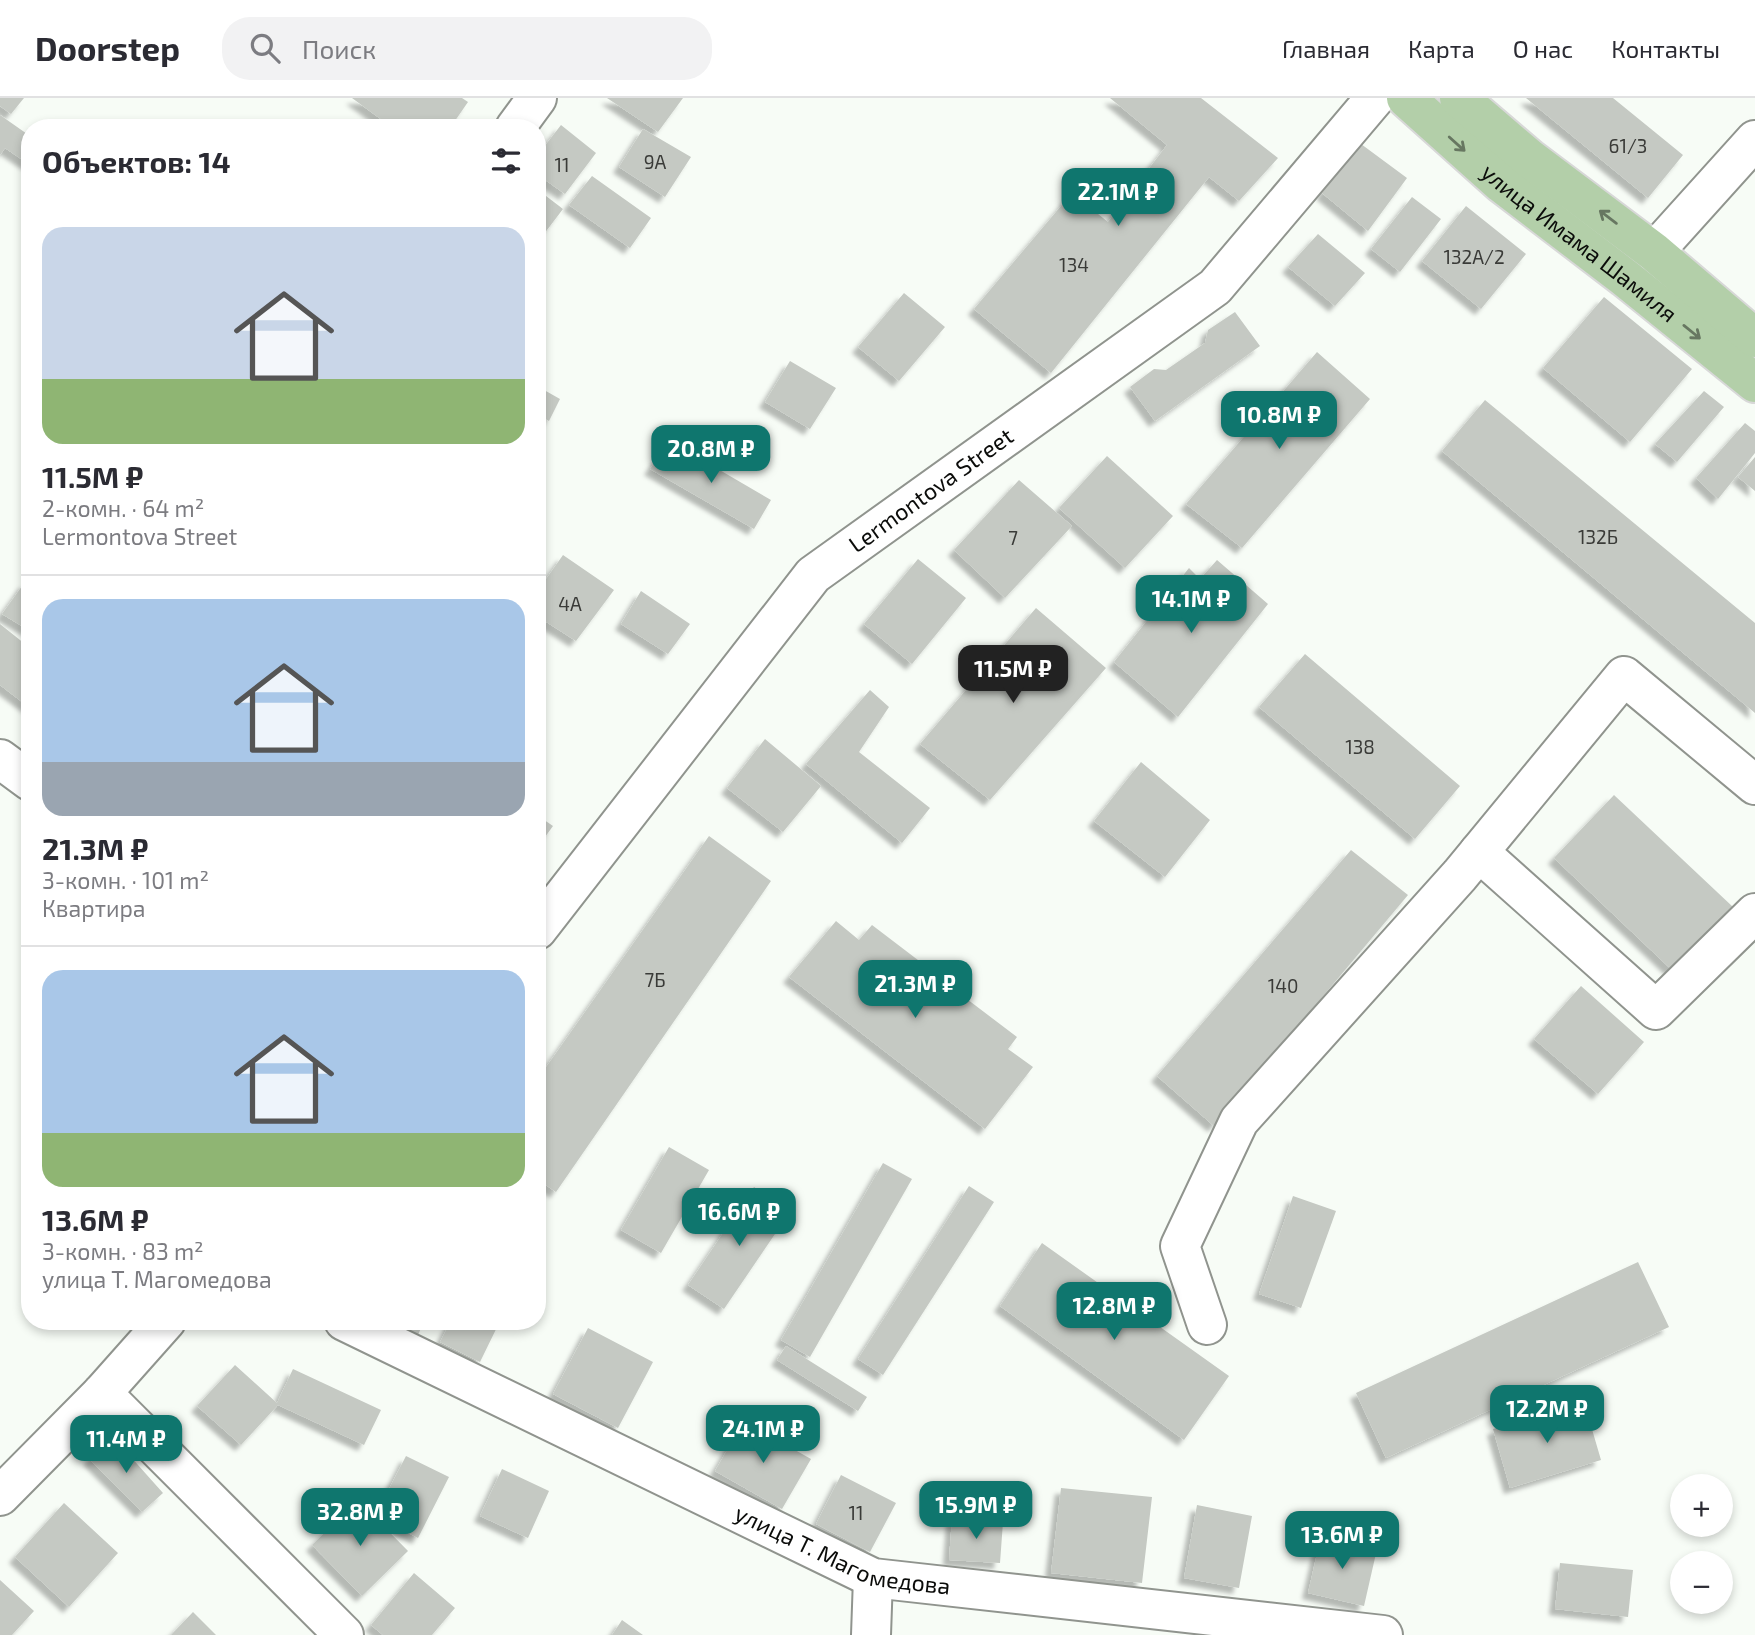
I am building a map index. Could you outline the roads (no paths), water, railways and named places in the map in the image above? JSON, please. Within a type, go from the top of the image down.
[{"type":"main road","name":"улица Имама Шамиля","points":[[1406,98],[1503,184],[1755,383]]},
{"type":"main road","name":"улица Имама Шамиля","points":[[1459,98],[1529,158],[1654,252],[1755,338]]},
{"type":"street","points":[[522,119],[537,98]]},
{"type":"street","name":"Lermontova Street","points":[[546,918],[813,575],[1215,287],[1375,98]]},
{"type":"street","points":[[1654,252],[1755,140]]},
{"type":"street","points":[[1207,1325],[1180,1246],[1239,1121],[1479,852],[1624,676],[1755,785]]},
{"type":"street","points":[[0,758],[21,774]]},
{"type":"street","points":[[1479,852],[1656,1010],[1755,913]]},
{"type":"street","points":[[0,1496],[102,1394],[158,1330]]},
{"type":"street","name":"улица Т. Магомедова","points":[[363,1330],[873,1578],[1383,1635]]},
{"type":"street","points":[[102,1394],[345,1635]]},
{"type":"street","points":[[871,1635],[873,1578]]}]
